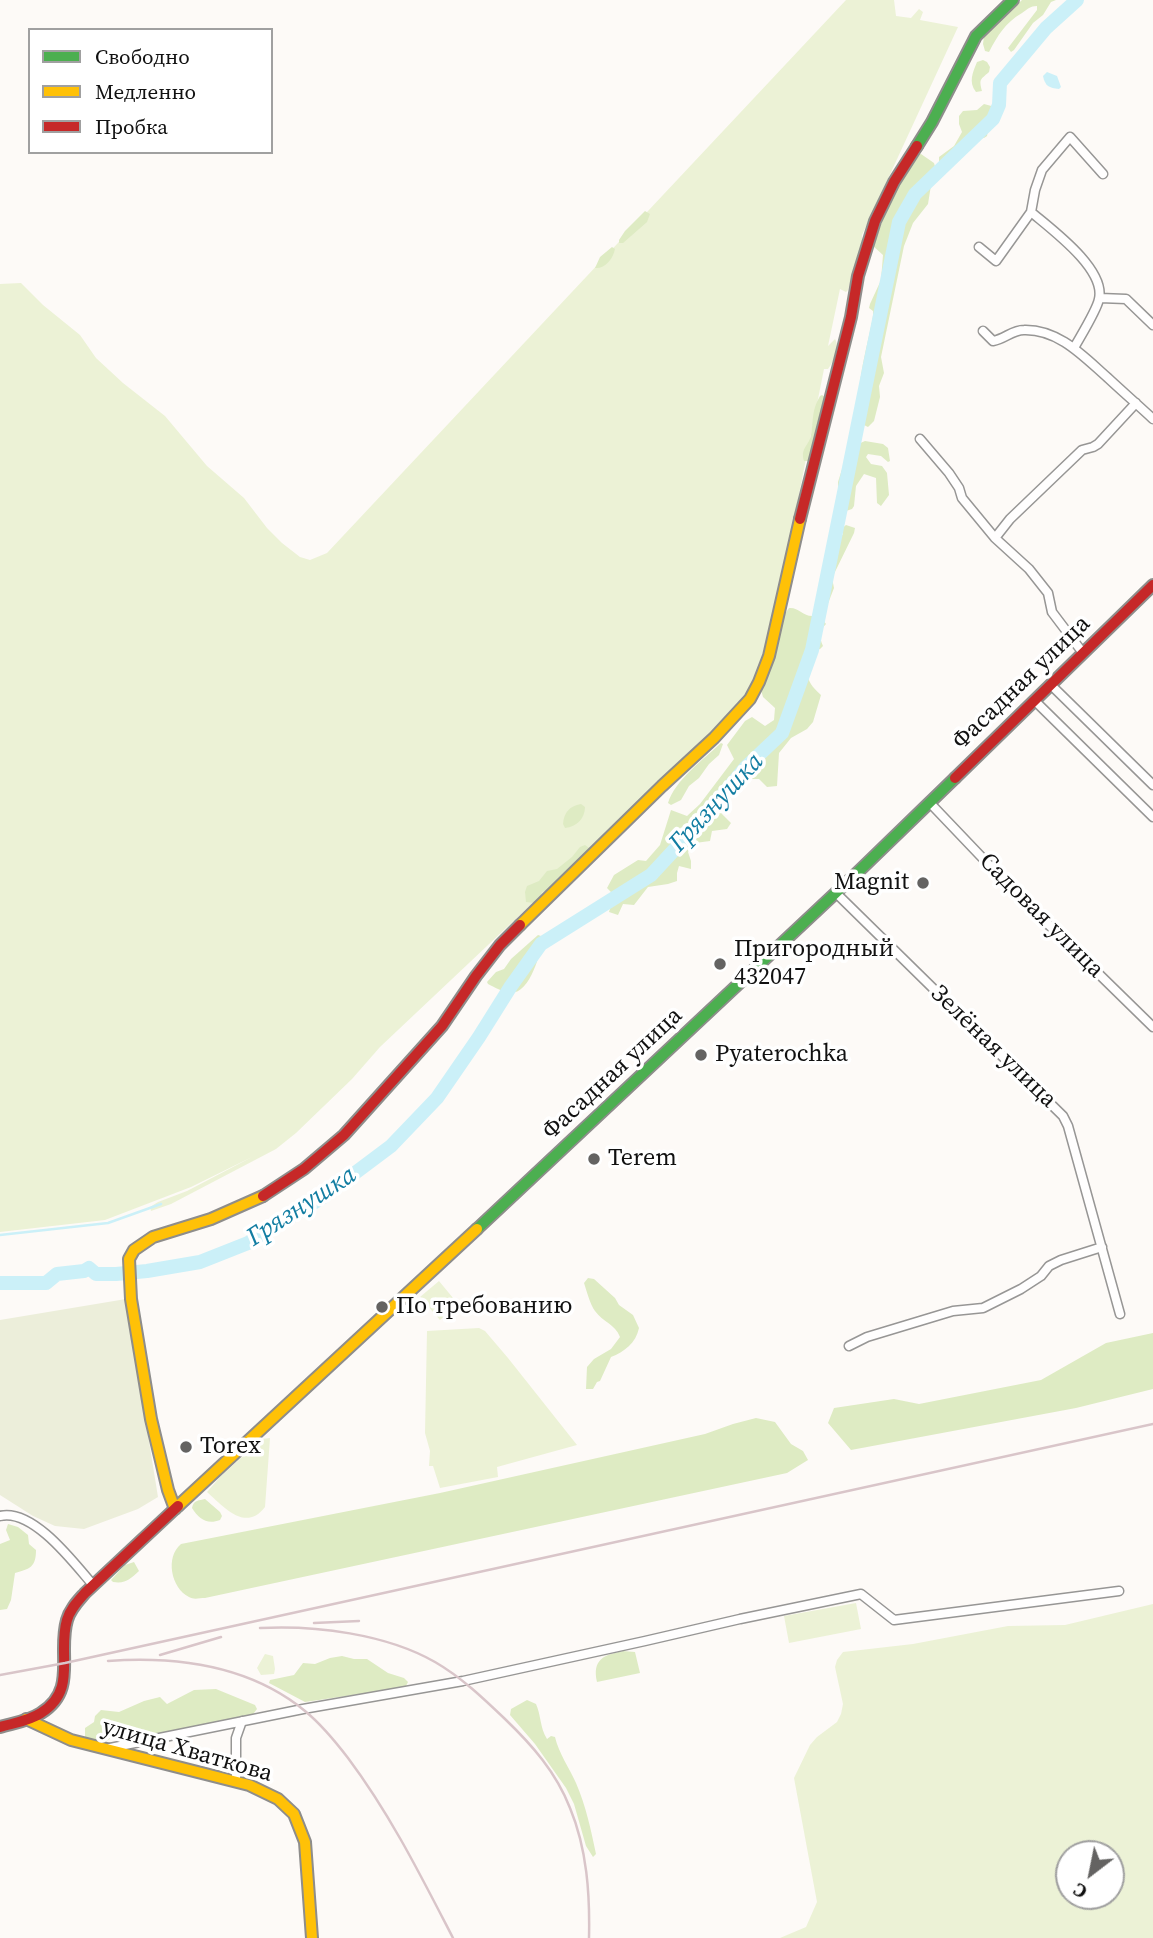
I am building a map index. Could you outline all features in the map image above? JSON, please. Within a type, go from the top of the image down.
[{"type":"street","points":[[176,1510],[168,1490],[151,1419],[131,1300],[129,1259],[134,1250],[153,1237],[211,1219],[257,1200],[304,1169],[344,1135],[442,1026],[500,946],[714,738],[750,699],[769,656],[789,564],[852,317],[858,275],[875,221],[894,182],[932,122],[976,36],[1013,0]]},
{"type":"street","points":[[979,247],[996,261],[1031,212],[1041,170],[1070,137],[1103,174]]},
{"type":"street","points":[[1031,212],[1080,254],[1098,285],[1100,298],[1074,348]]},
{"type":"street","points":[[1100,298],[1126,299],[1153,325]]},
{"type":"street","points":[[983,331],[993,341],[1014,331],[1036,331],[1055,337],[1074,348],[1153,419]]},
{"type":"street","points":[[995,538],[1010,519],[1083,450],[1098,444],[1136,403]]},
{"type":"street","points":[[920,439],[949,473],[962,498],[995,538],[1029,569],[1048,593],[1052,612],[1083,653]]},
{"type":"street","name":"Фасадная улица","points":[[0,1727],[41,1713],[50,1707],[61,1691],[65,1668],[63,1636],[66,1620],[74,1606],[93,1586],[836,893],[1153,585]]},
{"type":"street","points":[[1051,685],[1153,785]]},
{"type":"street","points":[[1035,701],[1153,817]]},
{"type":"street","name":"Садовая улица","points":[[930,803],[1013,890],[1153,1027]]},
{"type":"street","name":"Зелёная улица","points":[[836,893],[1063,1116],[1120,1314]]},
{"type":"street","points":[[849,1346],[867,1337],[953,1311],[984,1308],[1021,1289],[1041,1276],[1049,1266],[1102,1247]]},
{"type":"street","points":[[0,1505],[4,1515],[17,1516],[33,1524],[64,1550],[93,1586]]},
{"type":"street","points":[[104,1749],[463,1681],[861,1594],[894,1620],[1119,1591]]},
{"type":"street","name":"улица Хваткова","points":[[26,1718],[71,1740],[236,1782],[262,1790],[278,1799],[294,1814],[305,1842],[312,1938]]},
{"type":"street","points":[[236,1782],[236,1738],[242,1721]]},
{"type":"green space","points":[[846,0],[894,0],[896,16],[911,18],[919,9],[923,12],[920,20],[958,27],[862,235],[848,290],[846,292],[840,289],[828,346],[835,339],[837,350],[828,369],[824,369],[782,579],[752,687],[701,744],[380,1047],[352,1079],[296,1133],[276,1149],[171,1204],[151,1211],[150,1207],[158,1202],[187,1191],[252,1157],[191,1187],[105,1220],[0,1232],[0,284],[21,283],[80,335],[96,358],[165,416],[207,466],[244,498],[282,543],[300,557],[310,560],[327,553]]},
{"type":"green space","points":[[1022,0],[1056,0],[1051,2],[1043,15],[1033,23],[1014,50],[1011,52],[1008,48],[1037,10],[1037,6],[1029,8],[1006,25],[989,52],[985,51],[984,36]]},
{"type":"green space","points":[[983,60],[990,67],[989,72],[981,80],[982,91],[976,92],[972,84],[973,73],[977,62]]},
{"type":"green space","points":[[984,104],[995,107],[998,112],[996,120],[989,124],[987,136],[973,139],[958,161],[944,166],[939,162],[939,157],[954,146],[962,132],[959,116],[963,111],[977,110]]},
{"type":"green space","points":[[921,154],[934,163],[936,170],[928,204],[913,223],[904,246],[881,357],[884,373],[879,386],[880,397],[874,421],[868,427],[862,424],[860,384],[873,316],[873,311],[869,308],[881,280],[883,255],[873,246],[891,197],[913,155]]},
{"type":"green space","points":[[645,211],[650,214],[647,222],[623,243],[619,243],[625,231]]},
{"type":"green space","points":[[612,247],[615,249],[610,260],[602,267],[595,268],[600,257]]},
{"type":"green space","points":[[822,395],[825,397],[824,405],[813,449],[808,461],[804,461],[803,453],[810,439],[815,407]]},
{"type":"green space","points":[[865,441],[883,444],[888,448],[888,462],[881,456],[868,454],[866,457],[871,464],[882,466],[887,473],[889,495],[881,506],[877,503],[876,478],[864,474],[856,486],[854,506],[846,511],[838,507],[838,482],[848,450]]},
{"type":"green space","points":[[846,525],[855,528],[854,533],[832,578],[834,588],[822,619],[826,624],[820,634],[823,646],[813,650],[808,669],[811,684],[821,695],[813,722],[807,729],[791,738],[779,753],[777,786],[767,787],[759,779],[747,779],[723,806],[721,813],[731,823],[727,829],[712,831],[710,841],[695,843],[688,852],[691,869],[679,866],[677,881],[648,887],[634,905],[623,904],[618,915],[609,912],[614,895],[607,888],[614,875],[638,860],[646,861],[660,845],[671,810],[687,816],[700,804],[734,759],[727,745],[745,721],[752,717],[765,726],[774,720],[775,708],[763,697],[761,690],[782,618],[789,608],[812,616],[821,589],[827,547],[830,542],[838,540],[843,534],[841,529]]},
{"type":"green space","points":[[723,744],[719,755],[689,786],[681,800],[671,805],[668,803],[683,778]]},
{"type":"green space","points":[[581,804],[585,807],[582,818],[577,824],[565,828],[563,824],[566,813],[573,806]]},
{"type":"green space","points":[[585,845],[589,848],[587,854],[550,889],[542,892],[539,900],[534,903],[526,902],[527,886],[539,881],[547,871],[557,869]]},
{"type":"green space","points":[[538,935],[544,937],[540,952],[524,987],[510,993],[488,984],[496,972],[504,969],[511,959]]},
{"type":"green space","points":[[588,1278],[594,1279],[619,1305],[633,1315],[639,1328],[629,1346],[611,1357],[600,1381],[593,1389],[586,1389],[587,1367],[594,1359],[611,1349],[620,1337],[593,1308],[584,1283]]},
{"type":"green space","points":[[439,1281],[458,1304],[440,1320],[420,1297]]},
{"type":"green space","points":[[126,1299],[158,1497],[138,1509],[84,1529],[55,1526],[0,1495],[0,1320]]},
{"type":"green space","points":[[479,1328],[485,1331],[508,1358],[577,1445],[497,1467],[498,1477],[440,1488],[433,1466],[429,1466],[430,1451],[425,1433],[427,1331]]},
{"type":"green space","points":[[1153,1333],[1153,1389],[1076,1408],[851,1450],[828,1423],[834,1408],[894,1399],[919,1404],[1041,1380],[1106,1343]]},
{"type":"green space","points":[[756,1418],[775,1422],[791,1444],[803,1451],[808,1460],[787,1473],[205,1598],[189,1597],[174,1580],[173,1557],[181,1544],[440,1493],[705,1434]]},
{"type":"green space","points":[[270,1438],[265,1507],[250,1518],[234,1514],[207,1492],[262,1439]]},
{"type":"green space","points":[[205,1499],[220,1512],[220,1520],[207,1521],[192,1508],[194,1503]]},
{"type":"green space","points":[[8,1524],[18,1527],[28,1535],[29,1544],[36,1550],[36,1556],[31,1566],[15,1573],[11,1600],[7,1609],[0,1610],[0,1544],[10,1540],[6,1530]]},
{"type":"green space","points":[[134,1562],[139,1571],[130,1579],[125,1582],[111,1580],[125,1565]]},
{"type":"green space","points":[[856,1603],[861,1629],[789,1643],[784,1616]]},
{"type":"green space","points":[[1153,1604],[1153,1938],[780,1938],[806,1927],[817,1902],[794,1778],[810,1745],[837,1722],[841,1714],[843,1704],[835,1667],[837,1660],[843,1652],[913,1644],[1008,1626],[1065,1625]]},
{"type":"green space","points":[[623,1651],[635,1652],[640,1673],[597,1682],[596,1668],[601,1659]]},
{"type":"green space","points":[[265,1654],[273,1656],[274,1674],[261,1675],[257,1668]]},
{"type":"green space","points":[[342,1656],[367,1659],[408,1682],[401,1688],[305,1702],[269,1683],[270,1680],[294,1675],[303,1663],[315,1664]]},
{"type":"green space","points":[[216,1689],[255,1705],[257,1709],[251,1717],[127,1740],[118,1734],[103,1743],[85,1737],[85,1728],[94,1722],[95,1716],[101,1710],[119,1712],[160,1697],[167,1704],[194,1690]]},
{"type":"green space","points":[[527,1700],[536,1704],[547,1739],[555,1737],[576,1783],[592,1836],[596,1854],[593,1857],[586,1846],[574,1804],[566,1788],[535,1744],[510,1715],[511,1709]]},
{"type":"water","points":[[1047,72],[1057,76],[1061,87],[1059,89],[1046,84],[1043,76]]},
{"type":"waterway","name":"Грязнушка","points":[[0,1283],[46,1283],[57,1274],[89,1268],[96,1274],[116,1274],[200,1262],[248,1243],[323,1197],[391,1146],[437,1098],[541,944],[651,875],[746,767],[782,733],[812,650],[899,222],[915,194],[993,119],[999,105],[1000,83],[1046,28],[1077,0]]},
{"type":"waterway","points":[[0,1235],[108,1223],[161,1204]]},
{"type":"railway","points":[[0,1675],[65,1663],[1153,1424]]},
{"type":"railway","points":[[314,1623],[359,1621]]},
{"type":"railway","points":[[260,1628],[327,1630],[395,1644],[445,1668],[497,1711],[542,1760],[558,1783],[570,1808],[580,1839],[586,1872],[589,1938]]},
{"type":"railway","points":[[160,1655],[221,1637]]},
{"type":"railway","points":[[108,1661],[160,1660],[212,1667],[260,1683],[305,1711],[338,1745],[378,1801],[453,1938]]},
{"type":"traffic: fast","points":[[917,146],[976,36],[1013,0]]},
{"type":"traffic: fast","points":[[477,1229],[955,778]]},
{"type":"traffic: slow","points":[[520,925],[714,738],[750,699],[769,656],[800,519]]},
{"type":"traffic: slow","points":[[175,1509],[151,1419],[131,1299],[129,1259],[134,1250],[153,1237],[211,1219],[263,1196]]},
{"type":"traffic: slow","points":[[178,1506],[477,1229]]},
{"type":"traffic: slow","points":[[26,1719],[71,1740],[249,1785],[278,1799],[294,1814],[305,1842],[312,1938]]},
{"type":"traffic: jam","points":[[800,519],[851,317],[858,276],[875,221],[894,182],[917,146]]},
{"type":"traffic: jam","points":[[955,778],[1153,585]]},
{"type":"traffic: jam","points":[[263,1196],[304,1169],[344,1135],[442,1026],[476,976],[520,925]]},
{"type":"traffic: jam","points":[[0,1727],[32,1718],[52,1704],[63,1682],[65,1633],[72,1609],[85,1593],[178,1506]]},
{"type":"place","name":"Magnit","points":[[923,883]]},
{"type":"place","name":"Пригородный 432047","points":[[720,964]]},
{"type":"place","name":"Pyaterochka","points":[[701,1055]]},
{"type":"place","name":"Terem","points":[[594,1159]]},
{"type":"place","name":"По требованию","points":[[382,1307]]},
{"type":"place","name":"Torex","points":[[186,1447]]}]
